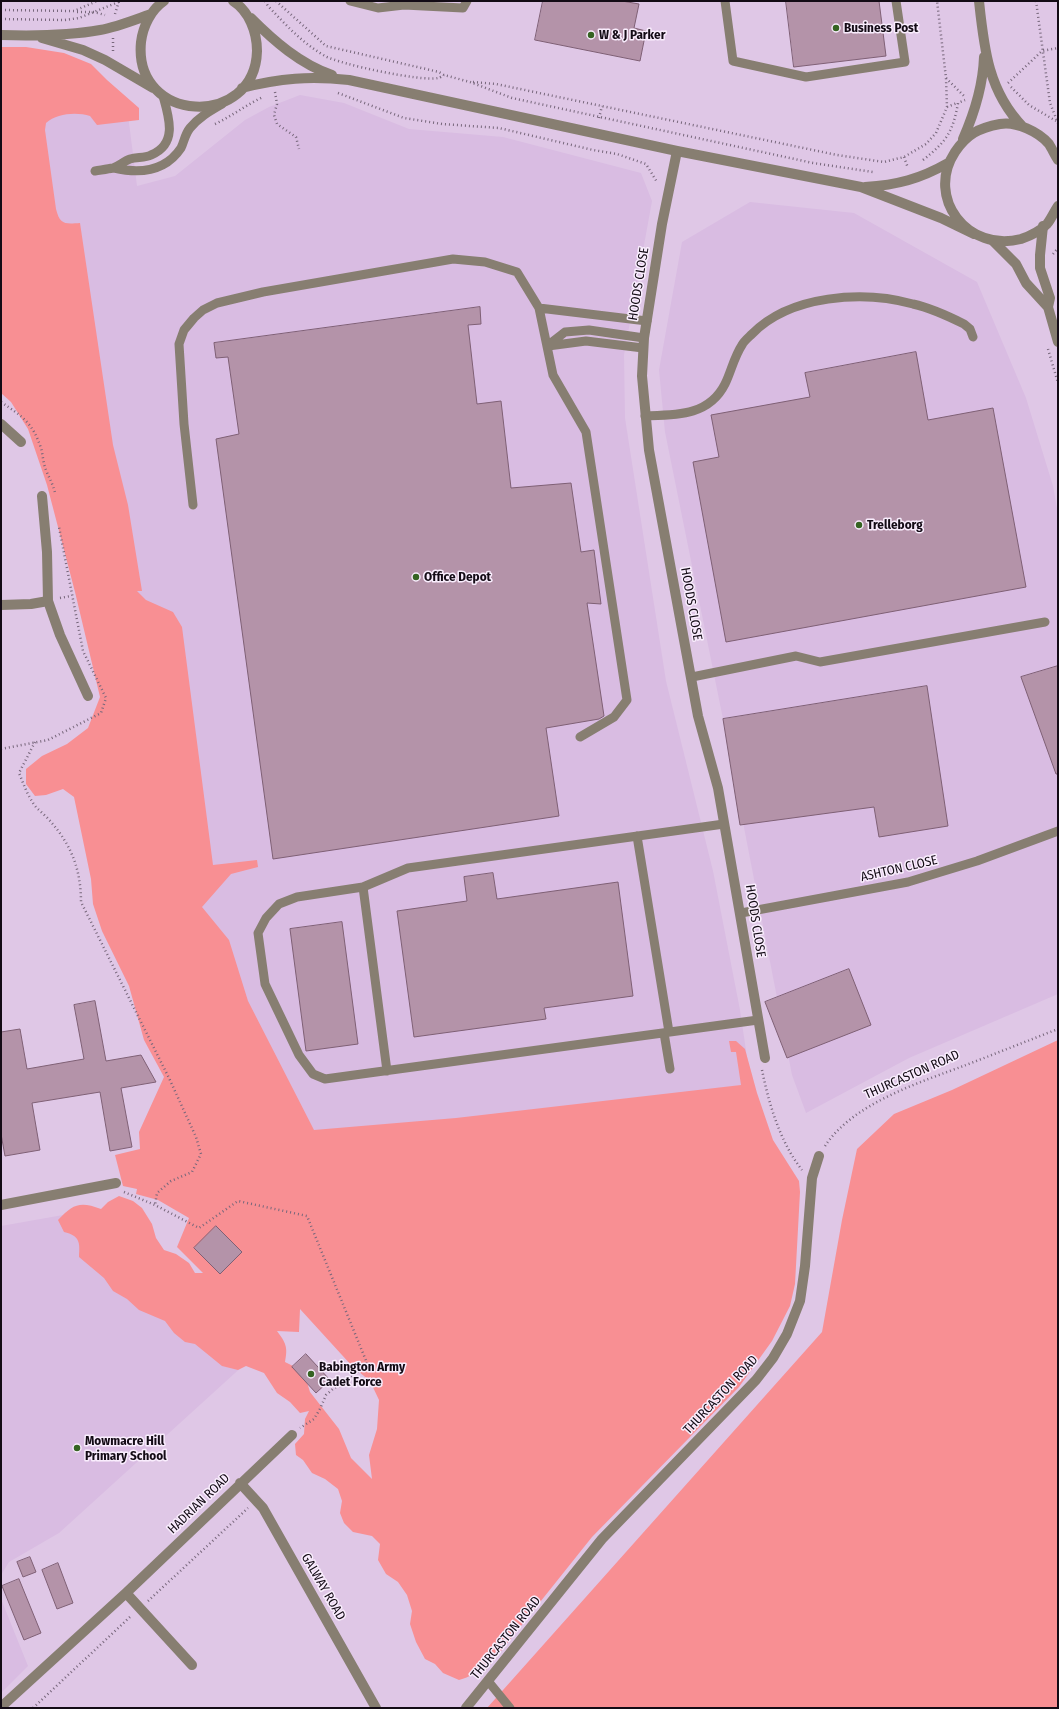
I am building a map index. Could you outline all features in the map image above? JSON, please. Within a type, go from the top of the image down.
[{"type":"street","points":[[159,93],[145,73],[140,53],[142,32],[151,14],[164,1]]},
{"type":"street","points":[[979,1],[984,43],[989,67],[1003,104],[1023,127],[1058,144]]},
{"type":"street","points":[[235,2],[269,36],[299,59],[325,72],[349,80],[677,151],[861,187],[941,218],[974,234],[993,241],[1010,242],[1029,236],[1058,216]]},
{"type":"street","points":[[36,36],[83,50],[94,55],[122,69],[177,104],[194,108],[211,107],[226,101],[242,88],[252,74],[257,58],[257,42],[253,26],[244,11]]},
{"type":"street","points":[[1,35],[36,36],[102,30],[151,14]]},
{"type":"street","points":[[974,234],[958,221],[948,203],[945,183],[948,163],[963,140],[973,116],[984,62],[984,43]]},
{"type":"street","points":[[242,88],[263,82],[297,78],[320,77],[349,80]]},
{"type":"street","points":[[963,140],[981,128],[1002,124],[1023,127]]},
{"type":"street","points":[[1041,137],[1048,144],[1058,160]]},
{"type":"street","name":"HOODS CLOSE","points":[[677,151],[662,224],[643,343],[642,376],[645,416],[698,716],[718,788],[741,913],[765,1058]]},
{"type":"street","points":[[861,187],[889,186],[914,180],[948,163]]},
{"type":"street","points":[[1048,307],[1050,298],[1040,268],[1040,255],[1045,225],[1058,206]]},
{"type":"street","points":[[993,241],[1016,264],[1026,283],[1048,307],[1058,342]]},
{"type":"street","points":[[1,424],[21,442]]},
{"type":"street","points":[[42,496],[47,552],[48,601],[60,635],[88,696]]},
{"type":"street","points":[[1,605],[30,604],[48,601]]},
{"type":"street","name":"THURCASTON ROAD","points":[[466,1708],[602,1539],[756,1380],[773,1358],[787,1334],[800,1301],[805,1266],[812,1178],[819,1156]]},
{"type":"street","points":[[1,1205],[116,1183]]},
{"type":"street","name":"HADRIAN ROAD","points":[[1,1707],[126,1593],[292,1434]]},
{"type":"street","name":"GALWAY ROAD","points":[[240,1483],[263,1508],[376,1708]]},
{"type":"street","points":[[126,1593],[192,1665]]},
{"type":"lane","points":[[350,1],[378,8],[404,5],[463,8],[467,1]]},
{"type":"lane","points":[[725,1],[733,62],[806,77],[905,62],[896,1]]},
{"type":"lane","points":[[95,171],[114,168],[130,159],[151,155],[163,148],[170,137],[170,127],[169,116],[159,93]]},
{"type":"lane","points":[[114,168],[132,172],[153,169],[170,162],[181,148],[189,130],[203,114],[226,101]]},
{"type":"lane","points":[[193,505],[184,424],[179,344],[184,330],[203,310],[217,303],[262,292],[453,259],[485,262],[517,272],[539,308],[553,375],[586,432],[627,700],[614,717],[580,737]]},
{"type":"lane","points":[[645,416],[681,415],[704,407],[716,397],[725,385],[742,345],[758,328],[775,316],[814,301],[856,297],[913,304],[964,324],[970,330],[973,337]]},
{"type":"lane","points":[[539,308],[647,321]]},
{"type":"lane","points":[[547,346],[586,341],[643,343]]},
{"type":"lane","points":[[692,677],[796,656],[820,662],[1045,622]]},
{"type":"lane","points":[[724,824],[408,868],[363,887],[297,897],[279,904],[266,918],[258,933],[265,984],[299,1055],[313,1074],[325,1079],[758,1020]]},
{"type":"lane","name":"ASHTON CLOSE","points":[[741,913],[908,882],[977,861],[1058,831]]},
{"type":"lane","points":[[636,836],[666,1032],[670,1069]]},
{"type":"lane","points":[[363,887],[387,1071]]},
{"type":"lane","points":[[488,1681],[510,1708]]},
{"type":"path","points":[[74,11],[97,1]]},
{"type":"path","points":[[1,19],[65,20],[79,18],[121,1]]},
{"type":"path","points":[[265,1],[300,40],[326,57],[381,72],[408,76],[439,78],[444,76]]},
{"type":"path","points":[[276,1],[326,46],[439,72],[444,76],[470,82],[512,98],[806,161],[877,172]]},
{"type":"path","points":[[470,82],[496,84],[837,156],[884,162],[904,157],[926,144],[936,134],[948,107],[937,1]]},
{"type":"path","points":[[1036,1],[1050,103],[1057,122]]},
{"type":"path","points":[[1,10],[94,12],[107,16]]},
{"type":"path","points":[[1042,51],[1058,48]]},
{"type":"path","points":[[946,78],[967,99],[948,107]]},
{"type":"path","points":[[1008,84],[1030,105],[1057,122]]},
{"type":"path","points":[[213,125],[232,116],[250,103],[281,89]]},
{"type":"path","points":[[275,92],[277,104],[274,115],[277,124],[296,137],[299,149]]},
{"type":"path","points":[[337,92],[404,118],[442,124],[499,128],[593,150],[617,154],[646,164],[657,180],[656,186]]},
{"type":"path","points":[[919,163],[941,146],[948,136],[954,122],[958,103]]},
{"type":"path","points":[[599,117],[602,106]]},
{"type":"path","points":[[906,169],[914,166]]},
{"type":"path","points":[[35,742],[19,773],[29,795],[36,806],[52,823],[65,841],[76,863],[81,882],[81,902],[169,1078],[196,1137],[201,1154],[192,1172],[171,1181],[157,1193],[155,1205]]},
{"type":"path","name":"THURCASTON ROAD","points":[[819,1156],[838,1130],[854,1117],[872,1106],[925,1081],[1058,1029]]},
{"type":"path","points":[[765,1058],[762,1070],[779,1128],[802,1169],[812,1178]]},
{"type":"path","points":[[116,1183],[120,1190],[155,1205],[199,1228],[238,1201],[307,1216],[367,1363],[343,1386],[334,1388],[326,1395],[314,1419],[292,1434]]},
{"type":"shaded area","points":[[1,47],[26,47],[64,53],[91,64],[139,108],[139,120],[97,125],[90,116],[67,114],[56,117],[46,123],[45,130],[56,209],[61,221],[67,223],[80,223],[113,445],[128,505],[142,591],[137,591],[146,600],[173,612],[182,627],[213,865],[257,860],[258,867],[231,874],[202,907],[229,940],[248,1001],[314,1130],[456,1118],[741,1085],[736,1052],[731,1052],[729,1041],[736,1041],[745,1049],[757,1093],[773,1140],[799,1181],[800,1192],[795,1284],[790,1306],[772,1341],[739,1387],[592,1537],[485,1671],[480,1662],[477,1669],[472,1674],[459,1680],[443,1673],[435,1664],[425,1659],[416,1642],[410,1624],[412,1611],[407,1595],[398,1582],[386,1574],[378,1560],[380,1544],[372,1536],[353,1532],[344,1523],[340,1513],[342,1501],[338,1489],[325,1479],[312,1473],[303,1460],[296,1455],[295,1444],[304,1434],[305,1419],[309,1411],[300,1413],[290,1402],[277,1393],[264,1373],[246,1366],[238,1370],[222,1366],[195,1344],[185,1342],[174,1333],[165,1321],[139,1310],[127,1299],[113,1291],[104,1278],[79,1257],[78,1240],[73,1235],[64,1232],[58,1220],[73,1207],[88,1205],[101,1209],[108,1202],[119,1196],[133,1201],[142,1208],[152,1224],[156,1238],[164,1250],[176,1254],[189,1263],[195,1273],[203,1273],[177,1247],[189,1218],[158,1200],[136,1194],[137,1189],[123,1186],[115,1155],[140,1149],[139,1132],[164,1077],[144,1040],[129,986],[102,931],[93,904],[91,879],[74,797],[63,789],[46,795],[35,796],[26,784],[26,769],[42,756],[67,744],[88,728],[100,697],[75,592],[47,485],[28,429],[11,402],[1,393]],"holes":[[[300,1309],[352,1366],[370,1381],[379,1400],[377,1429],[369,1455],[372,1479],[351,1458],[339,1429],[310,1392],[306,1379],[295,1367],[285,1362],[286,1345],[277,1331],[299,1332]]]},
{"type":"shaded area","points":[[300,95],[344,103],[409,129],[503,137],[641,173],[652,201],[624,355],[625,418],[666,681],[713,871],[740,1010],[751,1084],[264,1148],[188,873],[26,108],[126,99],[137,186],[175,176],[245,120],[269,107]]},
{"type":"shaded area","points":[[750,202],[854,213],[977,282],[1026,398],[1053,486],[1058,514],[1058,994],[909,1058],[806,1113],[792,1075],[722,714],[665,432],[659,370],[682,242]]},
{"type":"shaded area","points":[[1058,1040],[1058,1708],[487,1708],[822,1332],[842,1220],[857,1149],[894,1114],[952,1090]]},
{"type":"shaded area","name":"Mowmacre Hill Primary School","points":[[63,1215],[246,1363],[59,1533],[9,1562],[1,1575],[1,1226]]},
{"type":"shaded area","points":[[1,1599],[28,1666],[1,1693]]},
{"type":"building","name":"W & J Parker","points":[[543,1],[622,1],[639,4],[634,28],[646,31],[640,61],[535,40]]},
{"type":"building","name":"Business Post","points":[[786,1],[879,1],[886,56],[794,67]]},
{"type":"building","name":"Office Depot","points":[[480,307],[481,324],[468,325],[477,404],[501,401],[511,488],[571,483],[581,552],[594,550],[601,604],[587,603],[604,716],[599,719],[546,728],[559,816],[273,859],[216,439],[239,434],[228,357],[216,358],[214,343]]},
{"type":"building","name":"Trelleborg","points":[[916,352],[928,420],[993,408],[1026,587],[726,642],[693,462],[719,457],[711,415],[810,397],[805,373]]},
{"type":"building","points":[[1058,666],[1058,774],[1056,774],[1021,677]]},
{"type":"building","points":[[927,686],[948,826],[879,837],[874,807],[740,825],[723,719]]},
{"type":"building","points":[[493,873],[497,899],[618,882],[633,996],[544,1008],[546,1019],[414,1037],[397,911],[467,901],[464,877]]},
{"type":"building","points":[[342,922],[358,1044],[306,1051],[290,929]]},
{"type":"building","points":[[849,969],[871,1025],[787,1058],[765,1002]]},
{"type":"building","points":[[95,1001],[106,1061],[141,1055],[156,1082],[121,1088],[132,1147],[110,1151],[100,1092],[32,1103],[40,1150],[5,1156],[1,1134],[1,1032],[20,1029],[27,1069],[84,1059],[74,1005]]},
{"type":"building","points":[[216,1226],[242,1252],[220,1274],[194,1248]]},
{"type":"building","name":"Babington Army Cadet Force","points":[[306,1354],[330,1380],[316,1393],[292,1367]]},
{"type":"building","points":[[30,1557],[36,1572],[23,1577],[17,1562]]},
{"type":"building","points":[[58,1563],[73,1603],[57,1609],[42,1570]]},
{"type":"building","points":[[19,1579],[41,1633],[24,1640],[2,1586]]},
{"type":"place","name":"Business Post","points":[[836,28]]},
{"type":"place","name":"W & J Parker","points":[[591,35]]},
{"type":"place","name":"Trelleborg","points":[[859,525]]},
{"type":"place","name":"Office Depot","points":[[416,577]]},
{"type":"place","name":"Babington Army Cadet Force","points":[[311,1374]]},
{"type":"place","name":"Mowmacre Hill Primary School","points":[[77,1448]]}]
